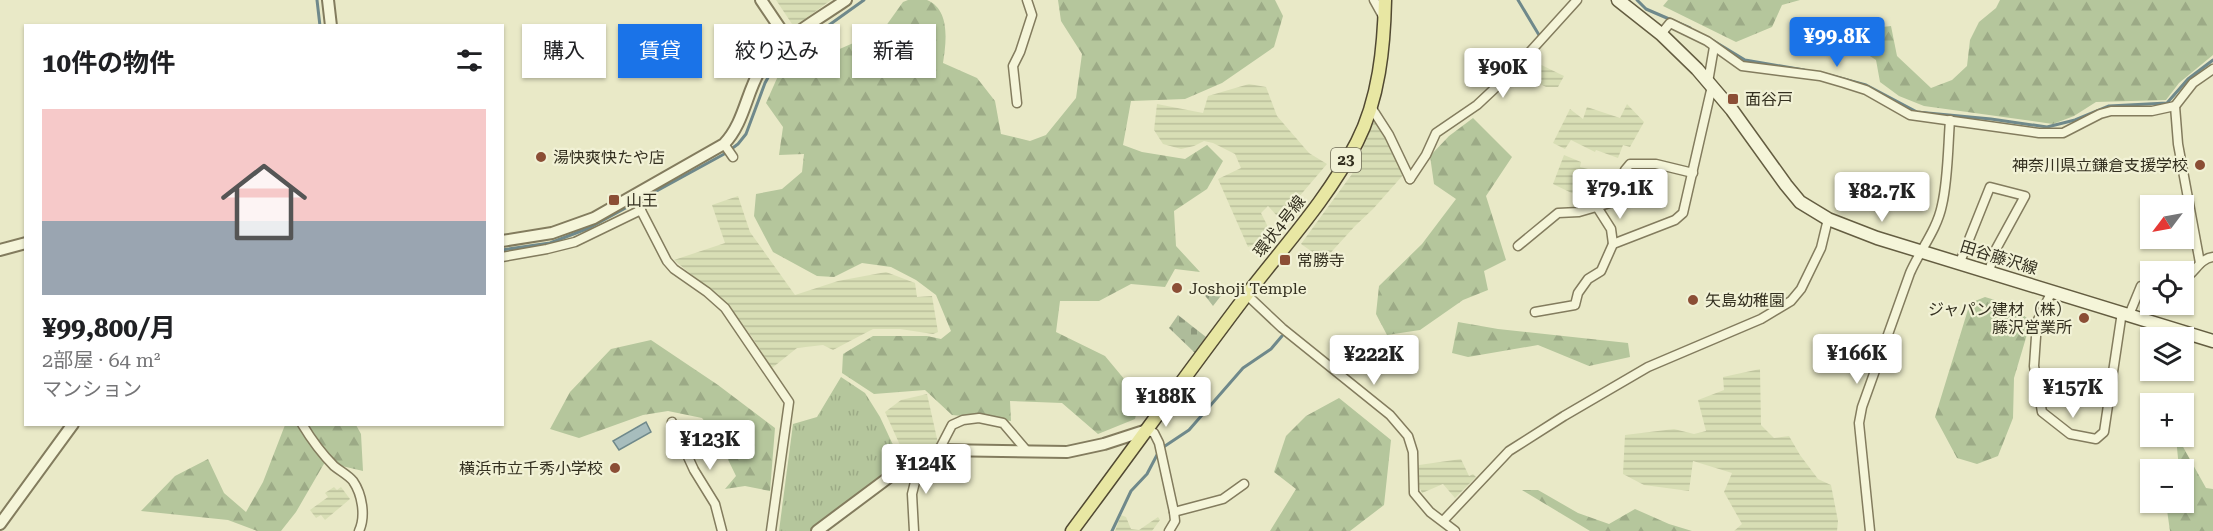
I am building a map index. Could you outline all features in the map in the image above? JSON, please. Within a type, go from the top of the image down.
[{"type":"main road","name":"環状4号線","points":[[1071,531],[1331,186],[1358,141],[1371,107],[1380,63],[1385,0]]},
{"type":"main road","name":"田谷藤沢線","points":[[1618,0],[1661,34],[1710,84],[1755,140],[1792,193],[1810,209],[1828,219],[1877,238],[2213,341]]},
{"type":"street","points":[[328,0],[331,24]]},
{"type":"street","points":[[762,0],[778,24]]},
{"type":"street","points":[[811,24],[846,0]]},
{"type":"street","points":[[1017,103],[1013,66],[1032,15],[1027,0]]},
{"type":"street","points":[[1374,0],[1384,18]]},
{"type":"street","points":[[1371,107],[1389,135],[1410,179],[1426,155],[1436,133],[1477,105],[1493,90],[1577,0]]},
{"type":"street","points":[[1661,34],[1670,22],[1707,41],[1742,66],[1820,76],[1866,90],[1910,115],[2039,133],[2063,133],[2100,114],[2111,111],[2152,111],[2175,106],[2193,83],[2213,69]]},
{"type":"street","points":[[1613,244],[1675,220],[1683,213],[1710,84],[1714,47]]},
{"type":"street","points":[[504,241],[552,233],[594,218],[726,146],[734,134],[757,78]]},
{"type":"street","points":[[2175,106],[2178,144],[2200,263]]},
{"type":"street","points":[[1870,531],[1859,423],[1862,407],[1910,273],[1933,232],[1942,205],[1950,120]]},
{"type":"street","points":[[726,146],[733,157]]},
{"type":"street","points":[[1518,246],[1558,213],[1579,212],[1617,199],[1625,170],[1630,164],[1656,164],[1693,173]]},
{"type":"street","points":[[1960,262],[1990,187],[2025,196],[1996,249],[1989,271]]},
{"type":"street","points":[[633,195],[667,261],[726,308],[789,402],[771,531]]},
{"type":"street","points":[[1535,312],[1575,305],[1578,293],[1588,279],[1601,271],[1613,244],[1611,229],[1597,207]]},
{"type":"street","points":[[504,257],[575,242],[641,210]]},
{"type":"street","points":[[1443,521],[1509,451],[1564,416],[1648,367],[1761,319],[1791,301],[1801,289],[1821,248],[1828,219]]},
{"type":"street","points":[[0,250],[24,244]]},
{"type":"street","points":[[2194,273],[2200,263],[2213,257]]},
{"type":"street","points":[[2052,291],[2037,322],[2034,366],[2042,412],[2070,434],[2096,439],[2104,432],[2126,314],[2140,288]]},
{"type":"street","points":[[1247,295],[1282,328],[1389,415],[1402,429],[1408,436],[1413,452],[1414,493],[1430,512],[1455,531]]},
{"type":"street","points":[[939,450],[952,425],[963,420],[979,418],[1003,423],[1027,451]]},
{"type":"street","points":[[672,422],[694,470],[715,504],[722,531]]},
{"type":"street","points":[[0,524],[72,426]]},
{"type":"street","points":[[303,426],[312,441],[335,467],[352,480],[362,503],[359,531]]},
{"type":"street","points":[[817,531],[896,472],[921,457],[939,450],[1066,452],[1104,444],[1147,430],[1154,433],[1160,446],[1174,512],[1174,521],[1169,531]]},
{"type":"street","points":[[914,531],[912,494],[921,457]]},
{"type":"street","points":[[1174,512],[1223,499],[1244,484]]},
{"type":"green space","points":[[776,0],[831,0],[798,24],[792,24]]},
{"type":"green space","points":[[927,0],[935,5],[940,11],[945,28],[943,63],[977,78],[995,101],[1001,134],[1030,141],[1046,135],[1076,98],[1082,54],[1061,21],[1058,0],[1275,0],[1283,16],[1274,47],[1222,83],[1185,99],[1131,101],[1123,145],[1142,152],[1185,159],[1207,145],[1223,161],[1207,189],[1174,211],[1176,246],[1200,272],[1175,269],[1165,287],[1131,284],[1099,301],[1060,301],[1056,332],[1105,356],[1140,398],[1135,419],[1098,434],[1062,403],[1010,401],[1011,421],[952,415],[925,390],[874,394],[842,373],[843,354],[873,336],[927,336],[941,339],[951,331],[936,295],[916,280],[891,267],[862,263],[834,277],[817,276],[773,252],[754,216],[756,194],[782,189],[802,172],[804,154],[779,155],[783,127],[766,103],[777,78],[840,78],[840,49],[852,44],[852,78],[936,78],[936,24],[887,24],[903,2]]},
{"type":"green space","points":[[1668,0],[1800,0],[1782,5],[1772,27],[1736,42],[1663,6]]},
{"type":"green space","points":[[2000,0],[2213,0],[2213,55],[2179,83],[2166,100],[2096,102],[2074,116],[2053,124],[1924,106],[1899,96],[1880,82],[1876,60],[1856,47],[1856,30],[1891,26],[1897,56],[1931,88],[1952,80],[1967,66],[1970,40],[1979,22],[1996,8]]},
{"type":"green space","points":[[1529,59],[1564,76],[1558,87],[1546,87],[1519,73]]},
{"type":"green space","points":[[1249,84],[1266,87],[1277,116],[1309,153],[1327,164],[1280,219],[1268,206],[1261,213],[1272,235],[1248,247],[1218,179],[1241,168],[1235,154],[1204,141],[1181,149],[1163,144],[1154,130],[1157,104],[1203,113],[1208,96]]},
{"type":"green space","points":[[1627,104],[1644,122],[1630,147],[1623,145],[1618,158],[1596,150],[1595,152],[1571,140],[1565,149],[1553,143],[1570,109],[1583,119],[1587,107],[1620,118]]},
{"type":"green space","points":[[1473,118],[1512,157],[1486,196],[1506,260],[1484,271],[1488,290],[1463,300],[1420,330],[1387,335],[1376,314],[1379,286],[1422,244],[1456,199],[1434,184],[1430,156],[1449,136]]},
{"type":"green space","points":[[1375,119],[1404,174],[1324,260],[1301,244],[1352,174]]},
{"type":"green space","points":[[1564,155],[1581,162],[1580,167],[1588,169],[1582,198],[1553,184]]},
{"type":"green space","points":[[738,196],[750,232],[795,295],[838,281],[886,272],[915,283],[917,297],[932,296],[938,332],[933,334],[900,329],[873,329],[833,350],[823,345],[797,348],[772,368],[728,305],[674,260],[725,243],[712,205]]},
{"type":"green space","points":[[1219,284],[1226,293],[1213,306],[1203,293]]},
{"type":"green space","points":[[1985,297],[2008,304],[2031,321],[2014,378],[2013,418],[1998,456],[1977,464],[1957,458],[1935,417],[1970,303]]},
{"type":"green space","points":[[1178,315],[1206,337],[1195,353],[1169,328]]},
{"type":"green space","points":[[1458,322],[1498,329],[1628,343],[1630,357],[1589,366],[1538,345],[1468,357],[1452,353]]},
{"type":"green space","points":[[651,340],[718,385],[775,428],[770,491],[745,486],[725,489],[736,476],[718,439],[702,418],[668,411],[643,415],[579,438],[550,429],[570,392],[611,349]]},
{"type":"green space","points":[[1760,369],[1761,425],[1774,438],[1789,436],[1818,479],[1831,485],[1838,521],[1837,531],[1734,531],[1742,524],[1724,492],[1732,473],[1693,461],[1689,491],[1644,485],[1623,474],[1625,435],[1674,429],[1694,434],[1706,431],[1698,400],[1724,390],[1723,377]]},
{"type":"green space","points":[[841,377],[865,393],[880,417],[900,460],[843,508],[810,531],[779,531],[793,424],[817,417]]},
{"type":"green space","points":[[927,394],[938,443],[904,454],[885,412],[901,400]]},
{"type":"green space","points":[[1339,398],[1391,440],[1384,505],[1350,531],[1270,531],[1296,489],[1274,472],[1286,436],[1306,416]]},
{"type":"green space","points":[[285,426],[357,426],[361,434],[363,471],[325,462],[296,512],[281,531],[257,531],[228,520],[141,511],[175,476],[208,459],[224,493],[246,512],[263,482]]},
{"type":"green space","points":[[2177,447],[2183,447],[2190,459],[2178,459]]},
{"type":"green space","points":[[1461,459],[1469,476],[1473,474],[1476,477],[1455,498],[1443,484],[1422,493],[1417,482],[1419,465]]},
{"type":"green space","points":[[2194,466],[2206,488],[2213,489],[2213,531],[2170,531],[2167,513],[2194,513]]},
{"type":"green space","points":[[334,487],[337,490],[341,487],[350,499],[325,520],[321,515],[316,518],[310,510],[328,497],[325,493]]},
{"type":"green space","points":[[1522,490],[1538,490],[1578,513],[1609,524],[1635,509],[1692,531],[1590,531]]},
{"type":"green space","points":[[1121,515],[1126,517],[1131,529],[1139,530],[1158,517],[1160,520],[1152,531],[1115,531]]},
{"type":"water","points":[[646,422],[651,432],[619,450],[613,441]]},
{"type":"waterway","points":[[317,0],[320,24]]},
{"type":"waterway","points":[[504,250],[550,243],[589,228],[726,153],[746,134],[765,83],[776,63],[864,0]]},
{"type":"waterway","points":[[1518,0],[1539,35]]},
{"type":"waterway","points":[[1637,0],[1646,9],[1690,28]]},
{"type":"waterway","points":[[1712,40],[1745,60],[1804,70]]},
{"type":"waterway","points":[[1825,74],[1866,85],[1917,112],[2047,127],[2075,120],[2109,106],[2167,103],[2188,79],[2213,60]]},
{"type":"waterway","points":[[1162,448],[1189,430],[1243,368],[1271,349],[1282,336]]},
{"type":"waterway","points":[[1112,531],[1131,491],[1147,474],[1158,453]]},
{"type":"place","name":"面谷戸","points":[[1733,99]]},
{"type":"place","name":"湯快爽快たや店","points":[[541,157]]},
{"type":"place","name":"神奈川県立鎌倉支援学校","points":[[2200,165]]},
{"type":"place","name":"山王","points":[[614,200]]},
{"type":"place","name":"常勝寺","points":[[1285,260]]},
{"type":"place","name":"Joshoji Temple","points":[[1177,288]]},
{"type":"place","name":"矢島幼稚園","points":[[1693,300]]},
{"type":"place","name":"ジャパン建材（株） 藤沢営業所","points":[[2084,318]]},
{"type":"place","name":"横浜市立千秀小学校","points":[[615,468]]}]
